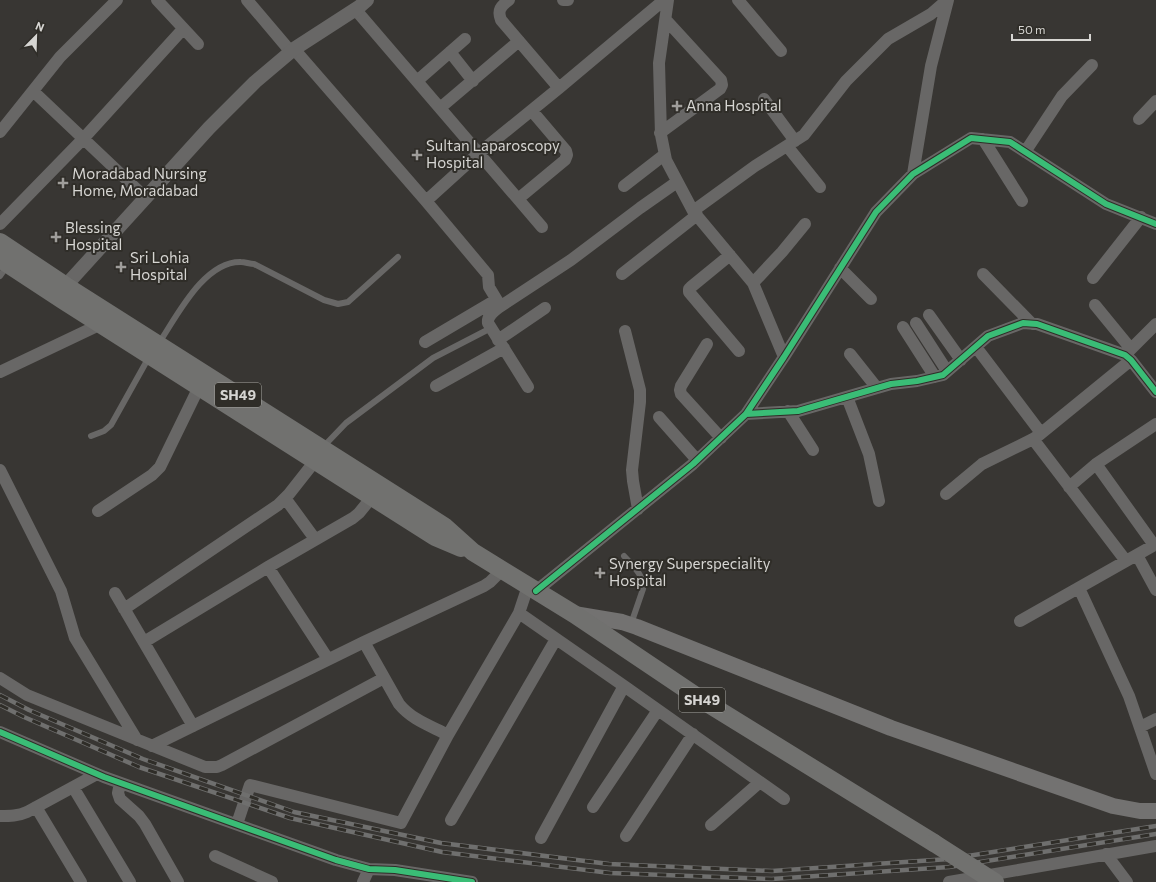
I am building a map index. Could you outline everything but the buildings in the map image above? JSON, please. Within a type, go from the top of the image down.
[{"type":"main road","name":"SH49","points":[[0,242],[101,324],[154,350],[200,387],[444,526],[474,552],[574,614],[699,698],[995,882]]},
{"type":"main road","name":"SH49","points":[[3,266],[61,291],[319,455],[372,497],[435,537],[474,552]]},
{"type":"main road","points":[[574,614],[622,622],[631,625],[891,728],[1113,806],[1140,811],[1156,811]]},
{"type":"street","points":[[0,132],[60,57],[118,0]]},
{"type":"street","points":[[157,0],[198,44]]},
{"type":"street","points":[[247,0],[426,200],[488,275],[489,287],[497,304]]},
{"type":"street","points":[[61,291],[214,123],[255,82],[292,50],[355,10],[368,0]]},
{"type":"street","points":[[509,0],[500,9],[499,14],[501,20],[560,88]]},
{"type":"street","points":[[563,0],[568,0]]},
{"type":"street","points":[[426,200],[479,153],[560,88],[664,0]]},
{"type":"street","points":[[668,0],[660,63],[660,133],[664,155],[677,182],[695,213],[753,283],[784,357]]},
{"type":"street","points":[[738,0],[781,51]]},
{"type":"street","points":[[622,274],[695,213],[755,166],[804,135],[846,81],[888,39],[931,14],[948,0]]},
{"type":"street","points":[[913,174],[930,66],[948,0]]},
{"type":"street","points":[[355,10],[542,227]]},
{"type":"street","points":[[660,133],[720,89],[722,85],[721,80],[666,20]]},
{"type":"street","points":[[0,224],[83,139],[183,29]]},
{"type":"street","points":[[417,81],[465,39]]},
{"type":"street","points":[[440,108],[519,41]]},
{"type":"street","points":[[450,52],[472,81]]},
{"type":"street","points":[[1025,152],[1062,96],[1092,65]]},
{"type":"street","points":[[33,91],[146,198]]},
{"type":"street","points":[[764,99],[820,187]]},
{"type":"street","points":[[1138,120],[1156,101]]},
{"type":"street","points":[[518,198],[565,160],[567,155],[532,111]]},
{"type":"street","points":[[237,824],[250,785],[401,823],[448,735],[532,589],[638,509],[697,460],[746,414],[876,212],[913,174],[971,138],[1010,142],[1106,204],[1156,224]]},
{"type":"street","points":[[982,139],[1022,201]]},
{"type":"street","points":[[624,186],[664,155]]},
{"type":"street","points":[[425,342],[497,304],[571,260],[677,182]]},
{"type":"street","points":[[1093,278],[1141,217]]},
{"type":"street","points":[[753,283],[782,252],[805,224]]},
{"type":"street","points":[[730,255],[689,290],[689,292],[739,351]]},
{"type":"street","points":[[840,268],[871,299]]},
{"type":"street","points":[[983,274],[1032,324]]},
{"type":"street","points":[[497,304],[488,319],[488,323],[528,387]]},
{"type":"street","points":[[1095,305],[1156,392]]},
{"type":"street","points":[[436,386],[501,344],[545,308]]},
{"type":"street","points":[[929,315],[960,360]]},
{"type":"street","points":[[916,323],[947,371]]},
{"type":"street","points":[[746,414],[798,411],[891,384],[917,381],[943,375],[988,336],[1023,323],[1037,324],[1129,355]]},
{"type":"street","points":[[0,372],[101,324]]},
{"type":"street","points":[[946,494],[982,464],[1037,436],[1129,355],[1156,324]]},
{"type":"street","points":[[903,327],[935,377]]},
{"type":"street","points":[[626,331],[640,390],[632,470],[638,509]]},
{"type":"street","points":[[707,344],[680,390],[681,394],[721,438]]},
{"type":"street","points":[[976,347],[1037,436],[1069,487],[1126,561]]},
{"type":"street","points":[[850,354],[877,388]]},
{"type":"street","points":[[98,511],[160,467],[200,387]]},
{"type":"street","points":[[847,397],[870,454],[879,501]]},
{"type":"street","points":[[788,411],[813,450]]},
{"type":"street","points":[[659,417],[697,460]]},
{"type":"street","points":[[1069,487],[1096,464],[1156,424]]},
{"type":"street","points":[[124,609],[278,505],[289,494],[319,455]]},
{"type":"street","points":[[1020,621],[1155,545],[1096,464]]},
{"type":"street","points":[[0,470],[61,591],[75,638],[137,740]]},
{"type":"street","points":[[144,642],[315,539],[353,518],[372,497]]},
{"type":"street","points":[[285,498],[315,539]]},
{"type":"street","points":[[1137,555],[1156,590]]},
{"type":"street","points":[[268,567],[328,659]]},
{"type":"street","points":[[152,746],[328,659],[484,586],[502,570]]},
{"type":"street","points":[[1079,588],[1130,696],[1156,774]]},
{"type":"street","points":[[115,593],[193,726]]},
{"type":"street","points":[[518,613],[784,799]]},
{"type":"street","points":[[451,820],[556,639]]},
{"type":"street","points":[[364,642],[399,704],[405,711],[412,717],[448,735]]},
{"type":"street","points":[[0,678],[27,695],[205,767],[222,765],[384,678]]},
{"type":"street","points":[[541,838],[624,686]]},
{"type":"street","points":[[593,807],[658,710]]},
{"type":"street","points":[[1140,727],[1156,720]]},
{"type":"street","points":[[0,732],[120,783],[336,860],[394,876],[472,882]]},
{"type":"street","points":[[626,836],[693,734]]},
{"type":"street","points":[[0,816],[20,815],[98,774]]},
{"type":"street","points":[[711,825],[760,782]]},
{"type":"street","points":[[120,783],[118,793],[120,799],[139,816],[145,824],[178,882]]},
{"type":"street","points":[[73,788],[130,882]]},
{"type":"street","points":[[36,807],[81,882]]},
{"type":"street","points":[[949,882],[975,879],[1156,846]]},
{"type":"street","points":[[1106,854],[1126,882]]},
{"type":"street","points":[[215,856],[272,882]]},
{"type":"street","points":[[363,882],[369,869]]},
{"type":"lane","points":[[91,436],[104,431],[111,425],[154,350],[196,288],[209,275],[220,268],[229,264],[241,262],[254,264],[324,300],[338,304],[348,302],[398,257]]},
{"type":"lane","points":[[319,455],[346,423],[433,358],[491,328]]},
{"type":"lane","points":[[624,556],[642,578],[644,584],[631,625]]},
{"type":"railway","points":[[0,695],[29,710],[143,759],[294,812],[441,843],[609,864],[772,871],[949,859],[1156,826]]},
{"type":"railway","points":[[0,705],[139,767],[290,818],[442,852],[610,873],[772,879],[949,867],[1156,834]]},
{"type":"cycle path","points":[[536,591],[693,464],[746,414],[876,212],[913,174],[971,138],[1010,142],[1106,204],[1156,224]]},
{"type":"cycle path","points":[[746,414],[798,411],[891,384],[917,381],[943,375],[988,336],[1023,323],[1037,324],[1125,355],[1131,360],[1156,392]]},
{"type":"cycle path","points":[[0,732],[104,777],[336,860],[369,869],[395,870],[472,882]]},
{"type":"place","name":"Anna Hospital","points":[[677,106]]},
{"type":"place","name":"Sultan Laparoscopy Hospital","points":[[417,155]]},
{"type":"place","name":"Moradabad Nursing Home, Moradabad","points":[[63,183]]},
{"type":"place","name":"Blessing Hospital","points":[[56,237]]},
{"type":"place","name":"Sri Lohia Hospital","points":[[121,267]]},
{"type":"place","name":"Synergy Superspeciality Hospital","points":[[600,573]]}]
